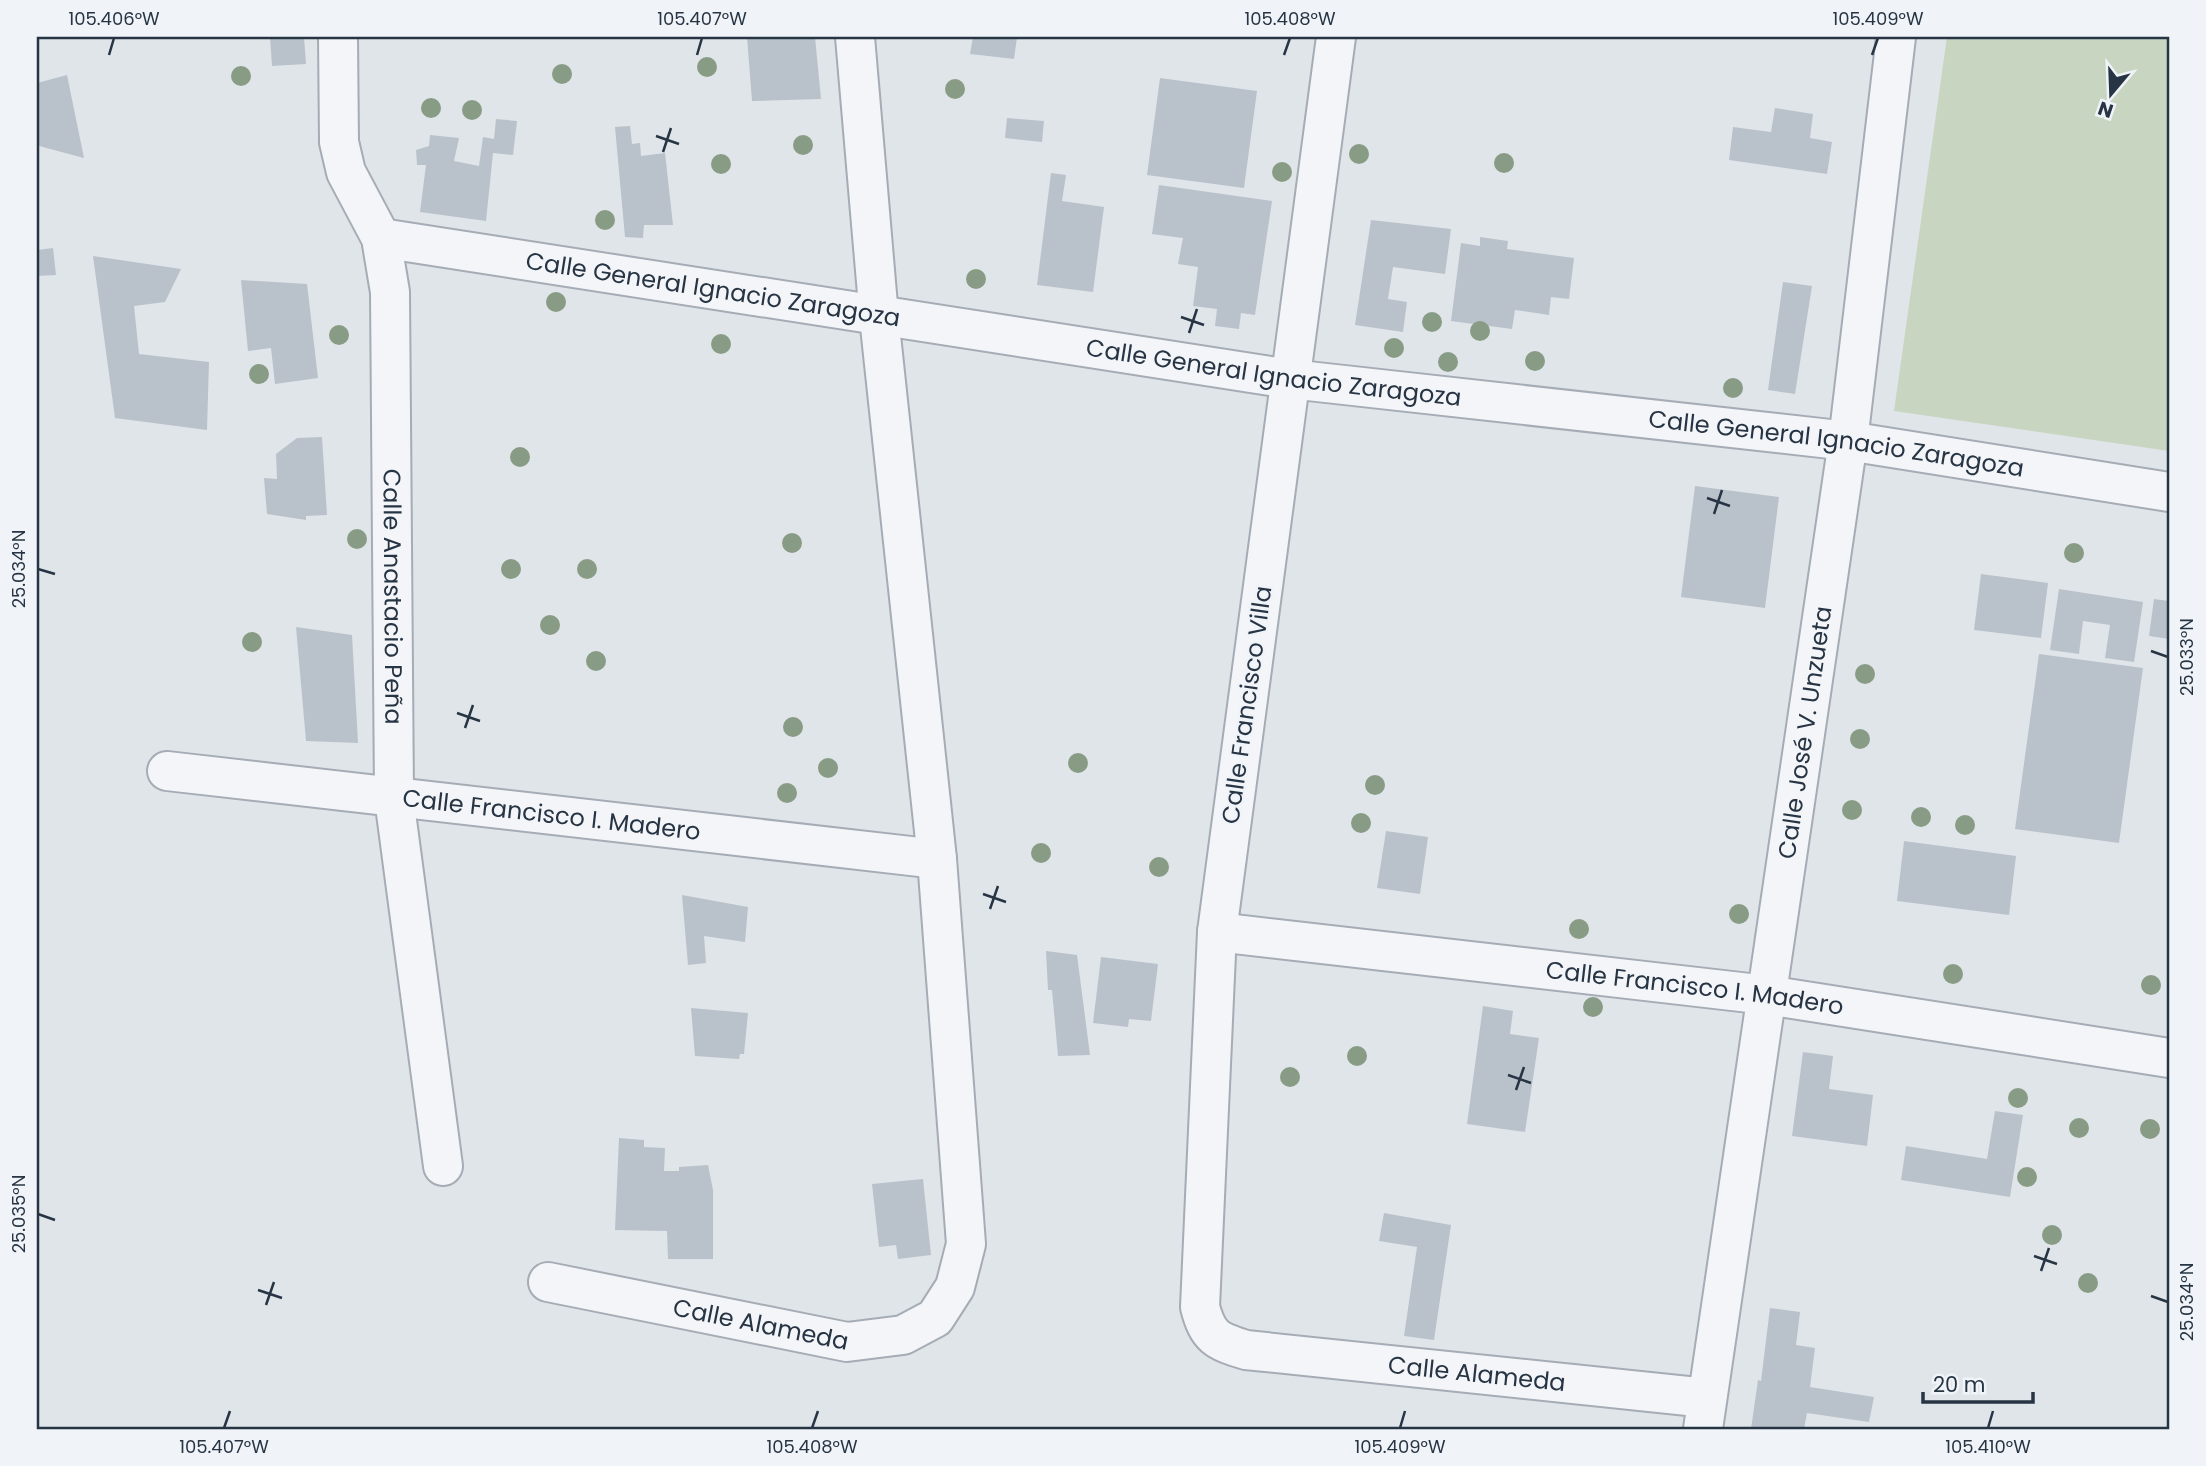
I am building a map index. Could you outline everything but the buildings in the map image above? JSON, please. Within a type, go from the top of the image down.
[{"type":"street","name":"Calle Anastacio Peña","points":[[338,37],[339,142],[346,172],[381,238],[390,292],[394,798],[443,1166]]},
{"type":"street","name":"Calle Alameda","points":[[548,1283],[847,1342],[903,1335],[935,1318],[955,1287],[965,1244],[937,859],[879,317],[855,37]]},
{"type":"street","name":"Calle Francisco Villa","points":[[1246,1350],[1222,1343],[1206,1329],[1200,1307],[1217,932],[1336,37]]},
{"type":"street","name":"Calle José V. Unzueta","points":[[1705,1413],[1848,441],[1896,37]]},
{"type":"street","name":"Calle General Ignacio Zaragoza","points":[[381,238],[1290,379],[1848,441],[2169,492]]},
{"type":"street","name":"Calle Francisco I. Madero","points":[[167,771],[937,859]]},
{"type":"street","name":"Calle Francisco I. Madero","points":[[1217,932],[1767,995],[2169,1058]]},
{"type":"street","name":"Calle Alameda","points":[[1246,1350],[1705,1413]]},
{"type":"green space","points":[[1947,37],[2169,37],[2169,451],[1894,411]]}]
